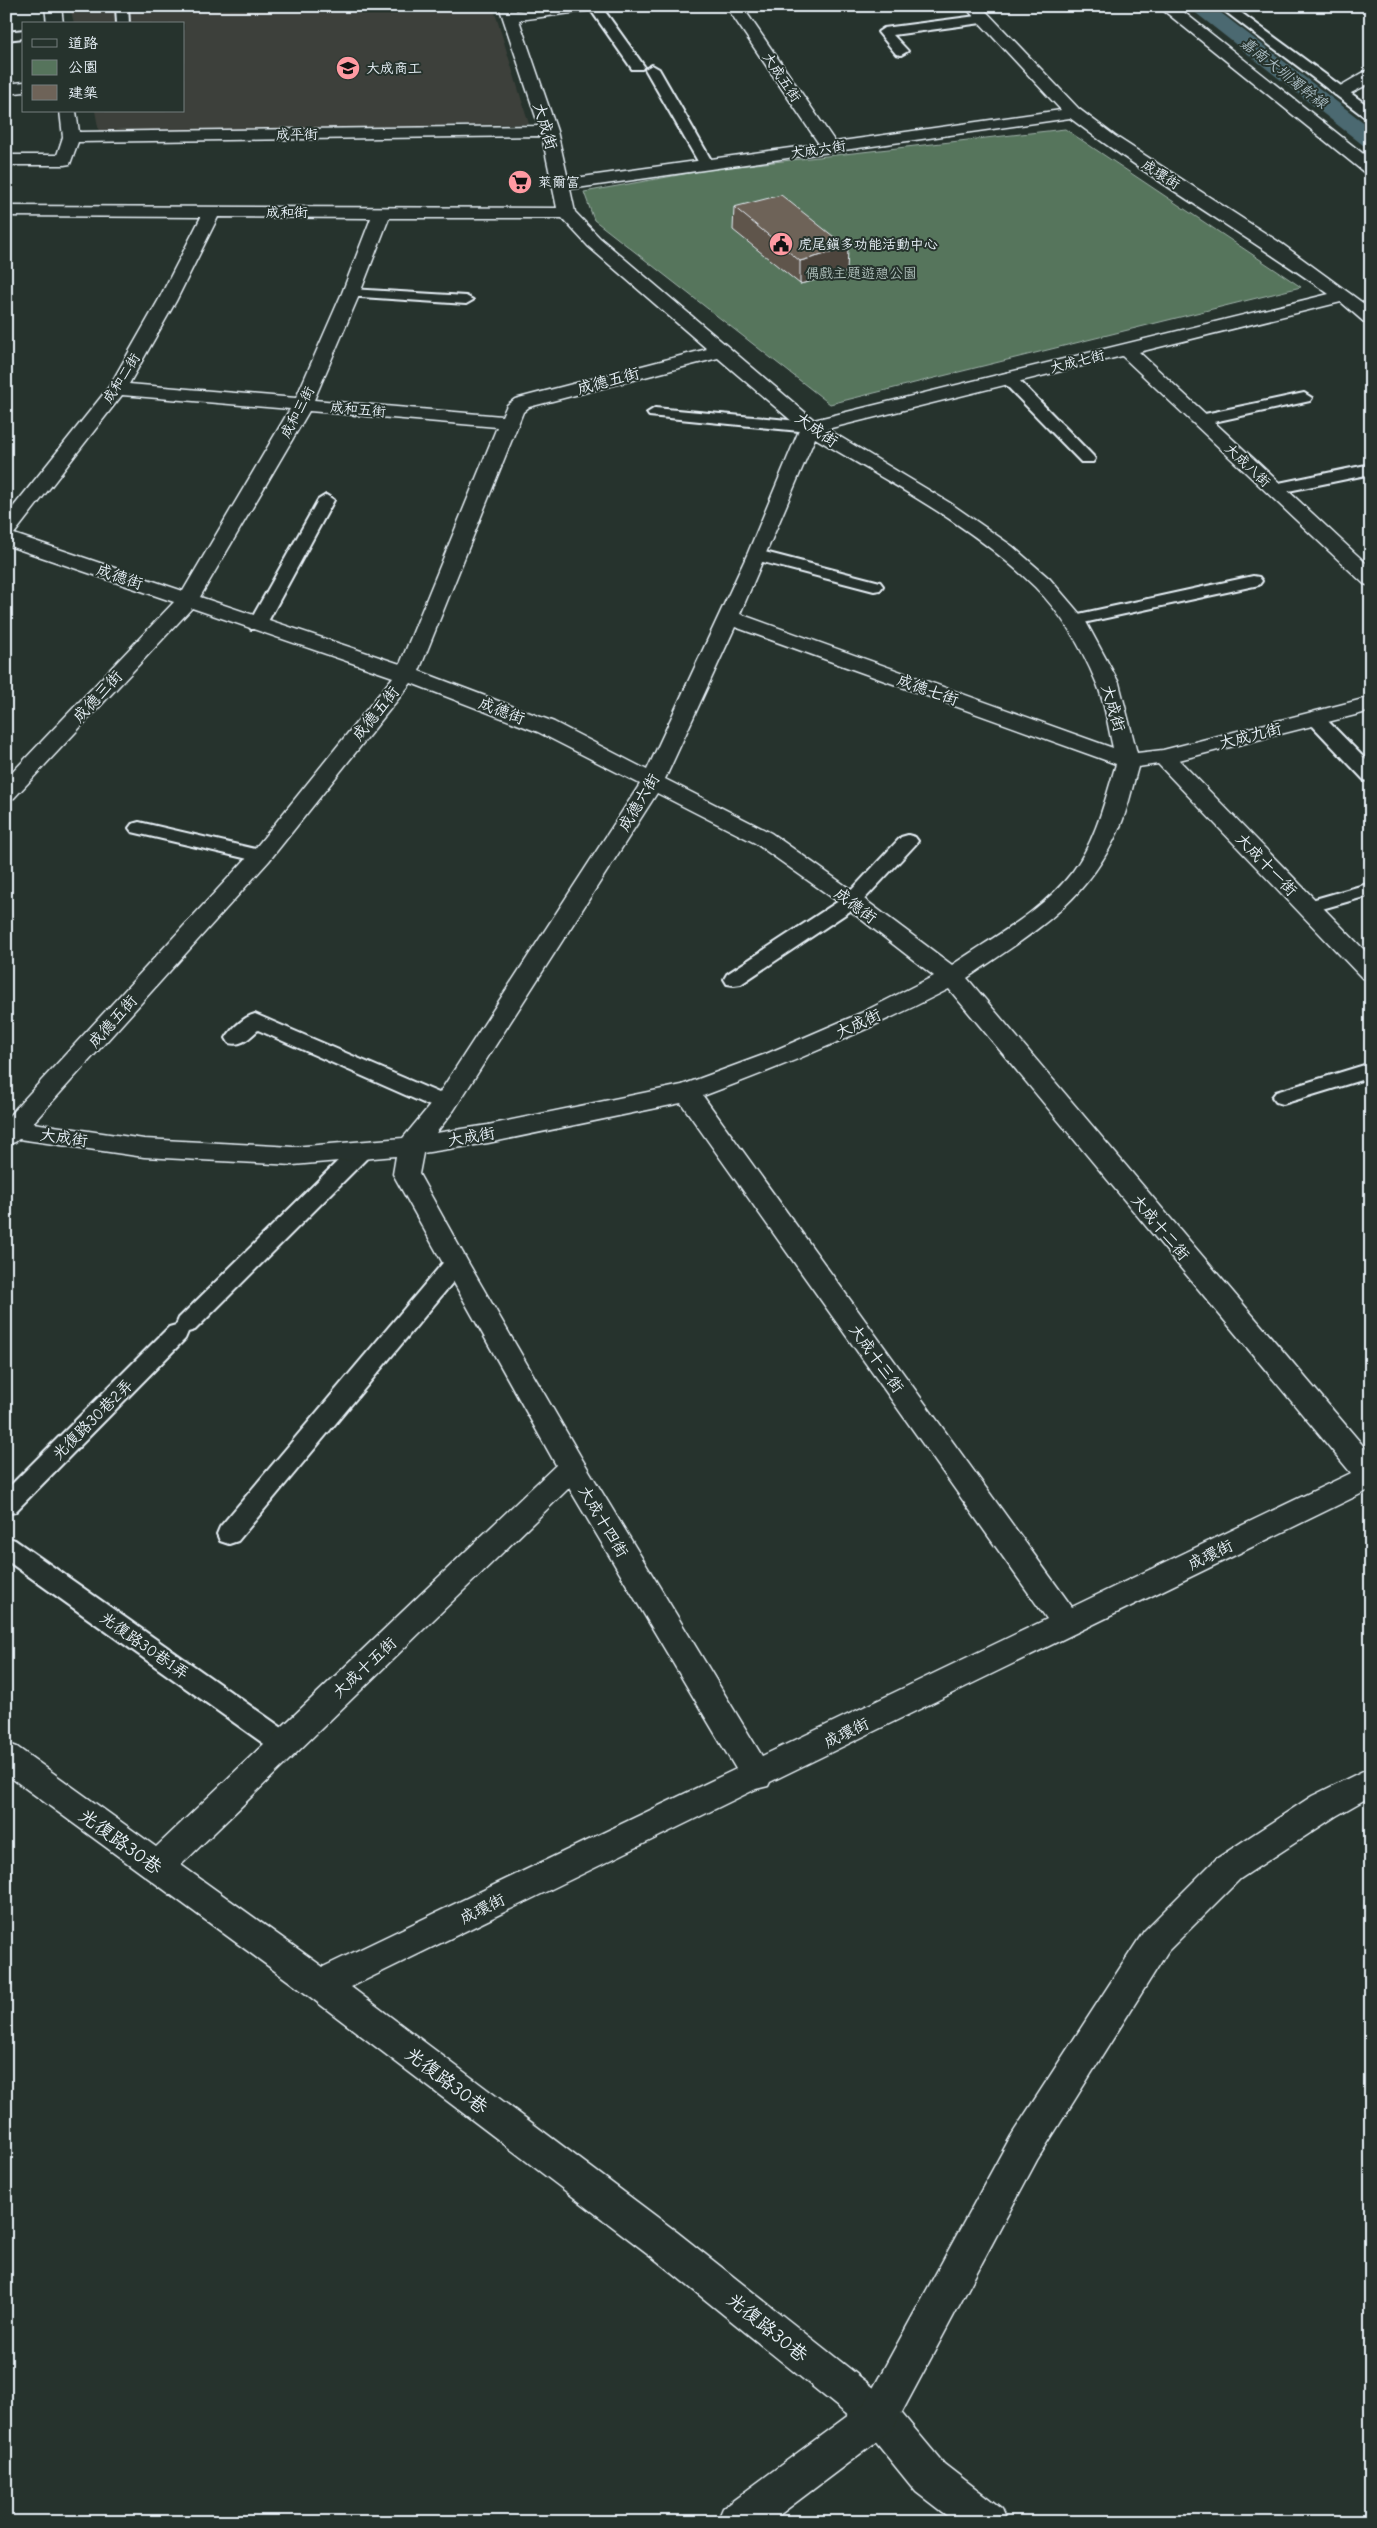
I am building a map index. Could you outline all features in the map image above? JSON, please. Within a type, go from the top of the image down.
[{"type":"street","points":[[53,6],[55,22]]},
{"type":"street","points":[[509,11],[586,6]]},
{"type":"street","name":"大成五街","points":[[734,6],[830,147]]},
{"type":"street","name":"成環街","points":[[972,6],[1073,113],[1109,140],[1276,248],[1344,296],[1371,318]]},
{"type":"street","points":[[1166,6],[1371,169]]},
{"type":"street","name":"大成街","points":[[9,1131],[144,1148],[293,1156],[411,1146],[488,1134],[687,1093],[801,1049],[870,1018],[952,977],[1050,909],[1083,874],[1108,828],[1128,761],[1108,683],[1074,620],[1043,583],[1005,550],[943,506],[810,428],[594,242],[567,213],[563,185],[549,131],[509,11]]},
{"type":"street","points":[[1340,92],[1366,79],[1371,73]]},
{"type":"street","points":[[6,89],[22,87]]},
{"type":"street","points":[[6,160],[64,160],[71,137],[68,112]]},
{"type":"street","name":"大成六街","points":[[563,185],[1073,113]]},
{"type":"street","name":"成平街","points":[[71,137],[549,131]]},
{"type":"street","name":"成和街","points":[[6,211],[567,213]]},
{"type":"street","name":"成和二街","points":[[6,530],[117,389],[168,301],[212,212]]},
{"type":"street","name":"成和三街","points":[[188,600],[303,404],[351,293],[382,212]]},
{"type":"street","name":"大成七街","points":[[810,428],[1344,296]]},
{"type":"street","name":"大成八街","points":[[1125,349],[1371,580]]},
{"type":"street","name":"成德五街","points":[[9,1131],[261,856],[407,674],[514,409],[522,403],[721,351]]},
{"type":"street","name":"成和五街","points":[[117,389],[510,422]]},
{"type":"street","name":"成德六街","points":[[411,1146],[445,1104],[653,781],[758,555],[810,428]]},
{"type":"street","name":"成德街","points":[[6,538],[257,625],[407,674],[546,727],[763,838],[852,901],[952,977]]},
{"type":"street","name":"成德三街","points":[[6,793],[188,600]]},
{"type":"street","name":"成德七街","points":[[728,617],[1128,761]]},
{"type":"street","name":"大成九街","points":[[1128,761],[1164,757],[1371,704]]},
{"type":"street","name":"大成十一街","points":[[1164,757],[1371,972]]},
{"type":"street","name":"大成十二街","points":[[952,977],[1371,1476]]},
{"type":"street","name":"大成十三街","points":[[687,1093],[1068,1624]]},
{"type":"street","name":"大成十四街","points":[[411,1146],[406,1174],[455,1264],[572,1467],[757,1776]]},
{"type":"street","name":"大成十五街","points":[[157,1867],[283,1743],[572,1467]]},
{"type":"street","name":"成環街","points":[[321,1986],[757,1776],[1371,1476]]},
{"type":"street","name":"光復路30巷","points":[[6,1756],[321,1986],[664,2244],[879,2416],[930,2478],[987,2522]]},
{"type":"street","points":[[737,2522],[879,2416],[1024,2148],[1156,1941],[1228,1869],[1324,1806],[1371,1780]]},
{"type":"lane","points":[[122,6],[123,22]]},
{"type":"lane","points":[[594,6],[637,66]]},
{"type":"lane","points":[[1224,6],[1371,115]]},
{"type":"lane","points":[[901,51],[884,32],[984,19]]},
{"type":"lane","points":[[6,36],[22,34]]},
{"type":"lane","points":[[652,69],[707,165]]},
{"type":"lane","points":[[351,293],[466,300]]},
{"type":"lane","points":[[1008,378],[1086,459]]},
{"type":"lane","points":[[1200,420],[1304,398]]},
{"type":"lane","points":[[655,413],[810,428]]},
{"type":"lane","points":[[1274,489],[1371,469]]},
{"type":"lane","points":[[257,625],[326,500]]},
{"type":"lane","points":[[758,555],[874,586]]},
{"type":"lane","points":[[1074,620],[1253,581]]},
{"type":"lane","points":[[1315,718],[1371,776]]},
{"type":"lane","points":[[139,828],[261,856]]},
{"type":"lane","points":[[734,979],[852,901],[908,841]]},
{"type":"lane","points":[[1308,907],[1371,889]]},
{"type":"lane","points":[[236,1038],[255,1021],[445,1104]]},
{"type":"lane","points":[[1283,1097],[1371,1070]]},
{"type":"lane","name":"光復路30巷2弄","points":[[6,1505],[361,1151]]},
{"type":"lane","points":[[228,1534],[455,1264]]},
{"type":"lane","name":"光復路30巷1弄","points":[[6,1547],[283,1743]]},
{"type":"shaded area","name":"大成商工","points":[[70,6],[493,6],[529,124],[99,132],[95,112],[185,112],[185,22],[74,22]]},
{"type":"green space","name":"偶戲主題遊憩公園","points":[[1065,129],[1301,287],[830,404],[594,220],[584,192],[712,169]]},
{"type":"building","points":[[781,195],[848,248],[800,261],[734,207]]},
{"type":"waterway","name":"嘉南大圳濁幹線","points":[[1198,6],[1371,140]]},
{"type":"place","name":"大成商工","points":[[348,68]]},
{"type":"place","name":"萊爾富","points":[[520,182]]},
{"type":"place","name":"虎尾鎮多功能活動中心","points":[[781,244]]}]
